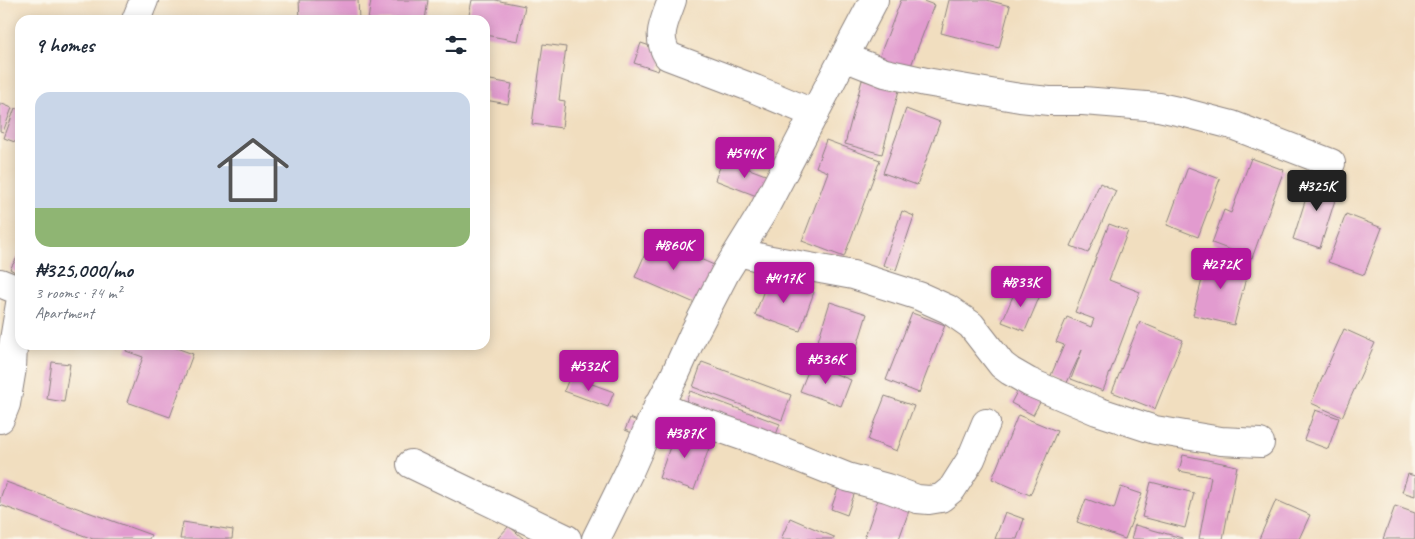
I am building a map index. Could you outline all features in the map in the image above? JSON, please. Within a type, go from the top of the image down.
[{"type":"street","points":[[138,15],[144,0]]},
{"type":"street","points":[[672,0],[662,32],[662,47],[668,56],[814,114]]},
{"type":"street","points":[[596,539],[629,472],[658,405],[674,377],[693,335],[726,273],[762,213],[874,0]]},
{"type":"street","points":[[844,57],[885,73],[1020,98],[1159,107],[1182,112],[1232,125],[1331,163]]},
{"type":"street","points":[[739,252],[853,275],[919,296],[948,309],[971,325],[1002,364],[1010,370],[1029,382],[1096,411],[1155,430],[1222,441],[1260,443]]},
{"type":"street","points":[[0,283],[15,289]]},
{"type":"street","points":[[0,419],[6,404],[15,334]]},
{"type":"street","points":[[658,405],[757,441],[847,477],[917,499],[929,500],[941,498],[952,489],[970,459],[986,423]]},
{"type":"street","points":[[411,464],[567,539]]},
{"type":"building","points":[[299,0],[358,0],[359,15],[300,15]]},
{"type":"building","points":[[371,0],[428,0],[426,15],[369,15]]},
{"type":"building","points":[[472,0],[495,0],[525,6],[518,41],[490,36],[490,15],[469,15]]},
{"type":"building","points":[[901,0],[921,0],[934,5],[909,71],[878,60]]},
{"type":"building","points":[[949,0],[987,0],[1010,6],[999,48],[941,33]]},
{"type":"building","points":[[641,43],[665,51],[658,71],[634,63]]},
{"type":"building","points":[[543,44],[566,47],[559,100],[565,101],[562,128],[532,124]]},
{"type":"building","points":[[490,80],[512,84],[508,104],[490,101]]},
{"type":"building","points":[[862,80],[899,90],[882,154],[845,144]]},
{"type":"building","points":[[0,103],[12,108],[3,132],[0,131]]},
{"type":"building","points":[[15,108],[15,142],[4,138]]},
{"type":"building","points":[[906,109],[940,122],[917,185],[883,173]]},
{"type":"building","points":[[826,140],[880,160],[844,257],[802,241],[828,172],[816,167]]},
{"type":"building","points":[[1251,158],[1284,170],[1252,258],[1212,243],[1224,210],[1231,213]]},
{"type":"building","points":[[723,159],[776,179],[767,200],[715,180]]},
{"type":"building","points":[[1188,167],[1220,179],[1198,237],[1167,225]]},
{"type":"building","points":[[1313,176],[1340,184],[1320,248],[1293,239]]},
{"type":"building","points":[[1100,183],[1116,191],[1088,253],[1071,246]]},
{"type":"building","points":[[902,211],[914,216],[896,270],[883,265]]},
{"type":"building","points":[[1346,214],[1382,228],[1364,275],[1328,262]]},
{"type":"building","points":[[1109,224],[1128,231],[1109,280],[1140,292],[1103,391],[1071,379],[1082,350],[1065,387],[1049,380],[1064,345],[1056,342],[1067,317],[1091,327],[1094,319],[1075,312]]},
{"type":"building","points":[[652,238],[714,265],[697,304],[635,277]]},
{"type":"building","points":[[1208,256],[1249,266],[1234,325],[1193,315]]},
{"type":"building","points":[[15,261],[15,272],[10,269]]},
{"type":"building","points":[[769,276],[814,292],[800,331],[755,315]]},
{"type":"building","points":[[1018,284],[1041,293],[1025,331],[1002,322]]},
{"type":"building","points":[[830,302],[867,314],[854,356],[817,344]]},
{"type":"building","points":[[912,313],[945,325],[919,393],[886,380]]},
{"type":"building","points":[[1140,322],[1183,340],[1155,409],[1112,392]]},
{"type":"building","points":[[1344,329],[1375,343],[1342,417],[1311,403]]},
{"type":"building","points":[[182,350],[193,354],[170,417],[127,402],[143,357],[126,351]]},
{"type":"building","points":[[52,362],[70,364],[64,402],[47,399]]},
{"type":"building","points":[[702,362],[791,395],[782,420],[693,387]]},
{"type":"building","points":[[811,364],[851,380],[841,406],[800,391]]},
{"type":"building","points":[[570,376],[614,392],[608,407],[564,391]]},
{"type":"building","points":[[1021,384],[1043,397],[1033,415],[1011,403]]},
{"type":"building","points":[[690,391],[780,424],[773,443],[683,410]]},
{"type":"building","points":[[885,396],[914,406],[897,451],[868,440]]},
{"type":"building","points":[[1315,410],[1339,418],[1328,449],[1304,440]]},
{"type":"building","points":[[1018,415],[1057,431],[1030,495],[992,479]]},
{"type":"building","points":[[630,418],[649,426],[644,438],[625,430]]},
{"type":"building","points":[[677,427],[712,440],[694,490],[659,478]]},
{"type":"building","points":[[1183,455],[1237,466],[1223,539],[1199,539],[1211,477],[1179,471]]},
{"type":"building","points":[[1408,474],[1415,476],[1415,496],[1402,492]]},
{"type":"building","points":[[6,482],[151,535],[149,539],[93,539],[0,505],[0,499]]},
{"type":"building","points":[[1151,482],[1194,493],[1185,528],[1142,517]]},
{"type":"building","points":[[840,483],[856,489],[847,515],[831,509]]},
{"type":"building","points":[[1121,487],[1142,494],[1125,539],[1077,522],[1086,499],[1114,509]]},
{"type":"building","points":[[880,494],[911,505],[899,539],[864,539]]},
{"type":"building","points":[[1276,500],[1310,515],[1299,539],[1259,539]]},
{"type":"building","points":[[1395,506],[1415,513],[1415,539],[1383,539]]},
{"type":"building","points":[[1005,512],[1024,519],[1017,539],[995,539]]},
{"type":"building","points":[[790,518],[834,537],[834,539],[781,539]]},
{"type":"building","points":[[183,522],[233,530],[232,539],[180,539]]},
{"type":"building","points":[[1135,525],[1182,538],[1182,539],[1131,539]]},
{"type":"building","points":[[509,526],[524,539],[497,539]]}]
